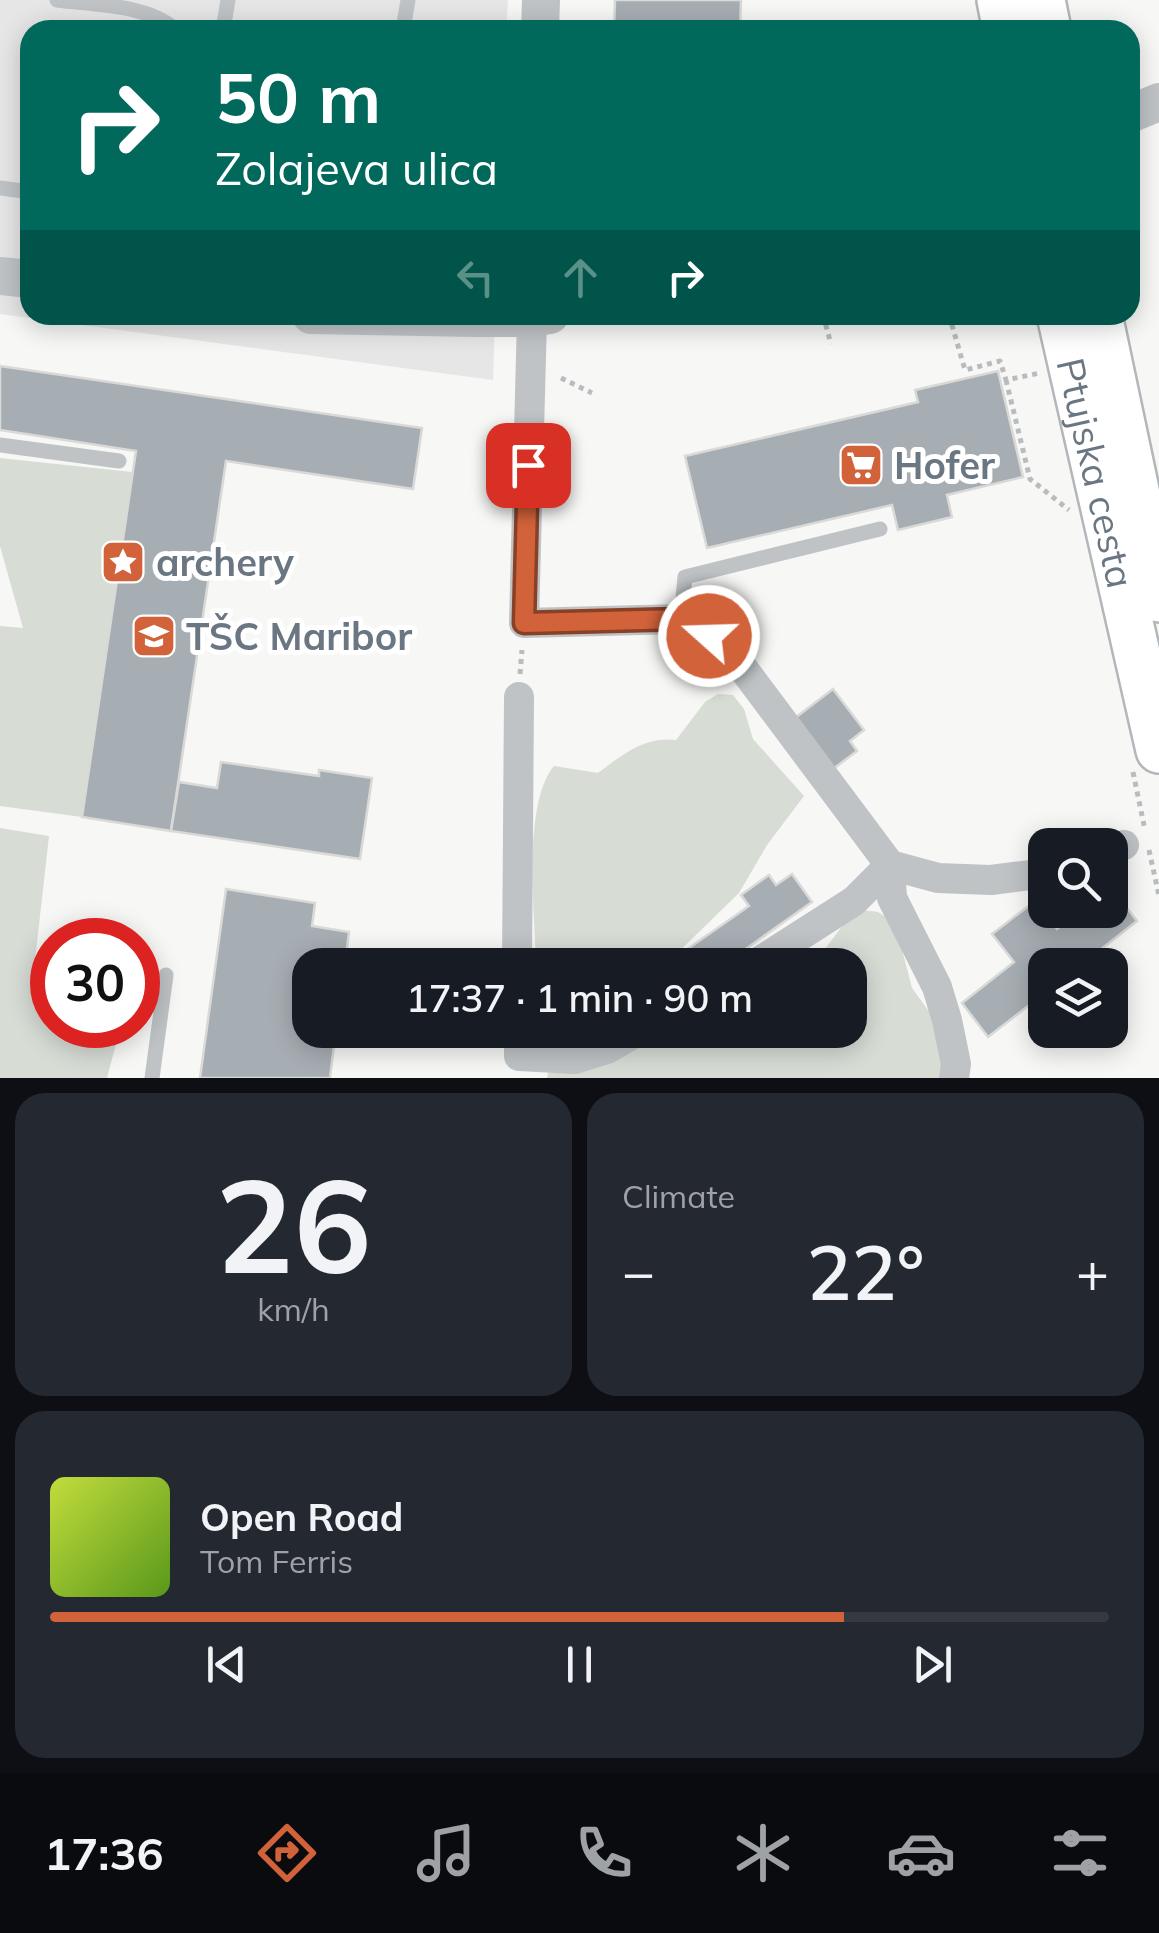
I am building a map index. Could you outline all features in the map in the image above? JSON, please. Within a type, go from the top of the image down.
[{"type":"main road","name":"Ptujska cesta","points":[[1062,325],[1159,750]]},
{"type":"main road","name":"Ptujska cesta","points":[[1101,325],[1159,599]]},
{"type":"street","points":[[538,325],[524,623],[681,619],[709,636],[742,668],[890,865],[892,898],[929,970],[948,1020],[956,1064],[954,1078]]},
{"type":"street","points":[[518,697],[518,948]]},
{"type":"street","points":[[890,865],[938,878],[991,880],[1028,875]]},
{"type":"street","points":[[781,948],[854,901],[890,865]]},
{"type":"street","points":[[535,1048],[575,1060],[608,1048]]},
{"type":"lane","points":[[57,0],[129,10],[160,20]]},
{"type":"lane","points":[[0,446],[119,461]]},
{"type":"lane","points":[[681,619],[684,577],[880,529]]},
{"type":"lane","points":[[152,1078],[166,975]]},
{"type":"path","points":[[826,325],[831,344]]},
{"type":"path","points":[[952,325],[968,378]]},
{"type":"path","points":[[965,370],[1000,361],[1030,478],[1078,515]]},
{"type":"path","points":[[1006,380],[1044,372]]},
{"type":"path","points":[[560,378],[592,393]]},
{"type":"path","points":[[518,697],[524,623]]},
{"type":"shaded area","points":[[0,0],[508,0],[507,20],[20,20],[20,317],[0,314]]},
{"type":"shaded area","points":[[82,325],[495,325],[493,380]]},
{"type":"shaded area","points":[[0,458],[132,472],[82,817],[0,806],[0,626],[23,628],[0,546]]},
{"type":"shaded area","points":[[718,694],[733,695],[744,709],[753,739],[804,796],[767,845],[739,893],[682,948],[535,948],[534,832],[544,783],[554,766],[598,773],[644,744],[676,740],[705,702]]},
{"type":"shaded area","points":[[0,828],[49,836],[40,918],[30,918],[30,1048],[115,1048],[107,1078],[0,1078]]},
{"type":"shaded area","points":[[855,909],[878,912],[895,923],[912,988],[941,1028],[947,1078],[547,1078],[554,1048],[867,1048],[867,948],[826,948]]},
{"type":"building","points":[[615,0],[741,0],[740,20],[614,20]]},
{"type":"building","name":"TŠC Maribor","points":[[0,366],[422,428],[413,489],[226,461],[171,831],[82,817],[136,451],[0,430]]},
{"type":"building","points":[[998,371],[1023,477],[947,495],[952,517],[898,530],[892,505],[707,548],[685,456],[918,402],[915,390]]},
{"type":"building","points":[[833,689],[864,730],[850,741],[857,751],[833,769],[795,718]]},
{"type":"building","points":[[221,762],[319,776],[319,770],[372,778],[360,859],[171,831],[179,782],[217,788]]},
{"type":"building","points":[[792,874],[812,902],[747,948],[689,948],[749,906],[741,895],[769,875],[776,885]]},
{"type":"building","points":[[226,889],[315,903],[312,926],[349,932],[347,948],[292,948],[292,1048],[334,1048],[330,1078],[200,1078]]},
{"type":"building","points":[[1028,906],[1028,928],[1128,928],[1128,909],[1137,921],[1103,948],[1028,948],[1028,1006],[988,1037],[962,1003],[1014,962],[992,934]]},
{"type":"place","name":"Hofer","points":[[861,465]]},
{"type":"place","name":"archery","points":[[123,562]]},
{"type":"place","name":"TŠC Maribor","points":[[154,636]]},
{"type":"route","points":[[528,465],[524,623],[681,619],[709,636]]}]
